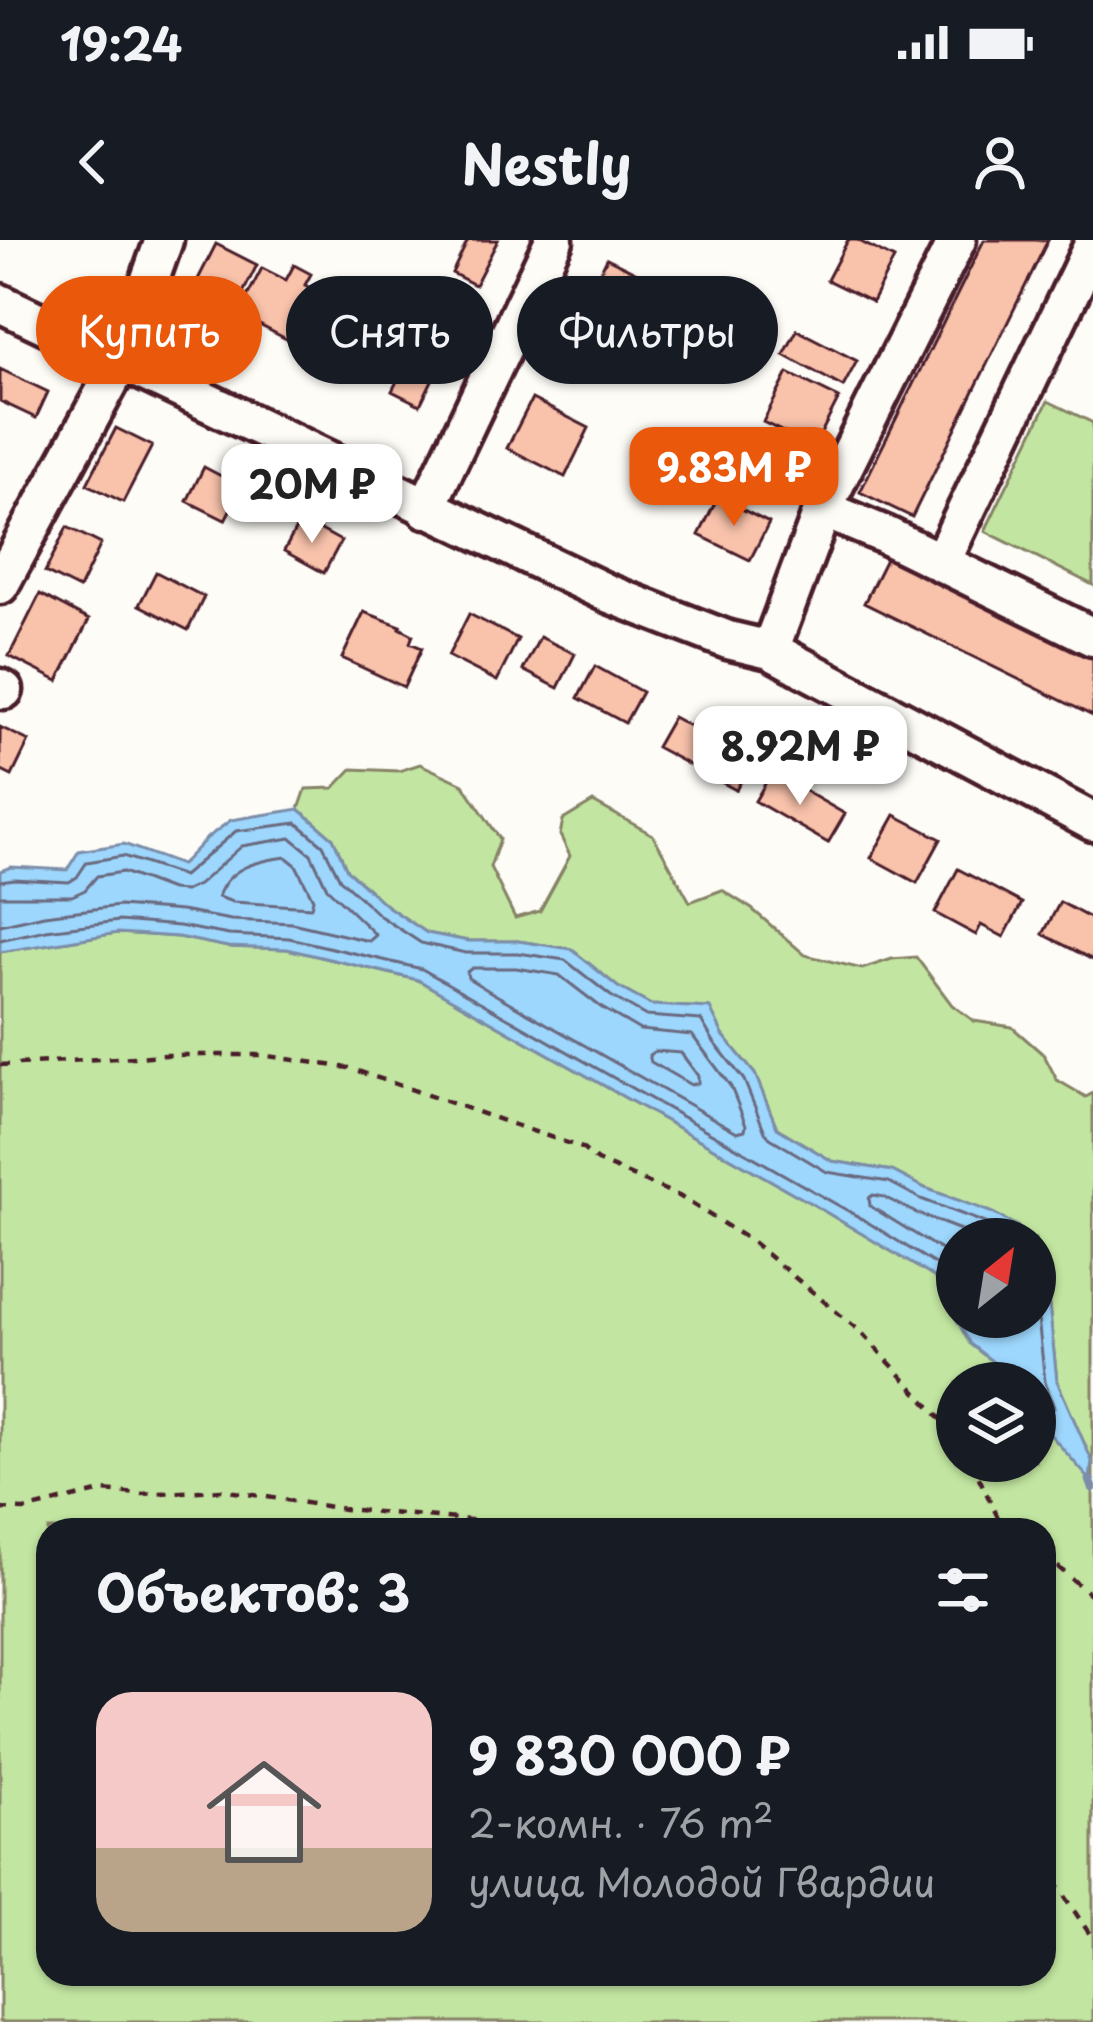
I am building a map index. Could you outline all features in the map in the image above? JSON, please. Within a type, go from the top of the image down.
[{"type":"street","points":[[151,276],[164,240]]},
{"type":"street","points":[[427,509],[554,240]]},
{"type":"street","points":[[770,650],[823,509],[957,240]]},
{"type":"street","points":[[941,563],[1093,245]]},
{"type":"street","points":[[0,303],[36,320]]},
{"type":"street","points":[[0,585],[109,384]]},
{"type":"street","points":[[169,384],[608,593],[728,640],[770,650],[1093,821]]},
{"type":"street","points":[[823,509],[1093,637]]},
{"type":"path","points":[[0,1065],[261,1055],[349,1068],[582,1148],[597,1161],[679,1196],[751,1241],[862,1334],[936,1413]]},
{"type":"path","points":[[982,1482],[1001,1518]]},
{"type":"path","points":[[0,1509],[24,1510],[102,1491],[222,1490],[344,1509],[447,1518]]},
{"type":"path","points":[[1056,1565],[1093,1597]]},
{"type":"path","points":[[1056,1884],[1093,1939]]},
{"type":"green space","points":[[1048,401],[1093,423],[1093,585],[985,531]]},
{"type":"green space","points":[[420,764],[463,784],[500,839],[490,867],[515,918],[540,911],[570,856],[560,835],[563,820],[593,802],[653,835],[690,902],[722,890],[805,955],[862,969],[916,957],[952,1005],[974,1021],[1012,1027],[1044,1055],[1057,1080],[1086,1097],[1093,1093],[1093,2022],[0,2022],[0,952],[118,933],[178,937],[228,947],[287,949],[418,980],[934,1277],[936,1338],[967,1338],[993,1362],[936,1362],[936,1482],[1056,1482],[1056,1441],[1089,1478],[1092,1461],[1057,1381],[1052,1338],[1056,1218],[1002,1218],[892,1171],[832,1161],[777,1128],[755,1074],[723,1035],[709,1008],[651,1005],[618,987],[571,949],[427,933],[347,870],[333,838],[299,809],[306,789],[334,788],[352,769],[399,771]]},
{"type":"water","points":[[299,809],[333,838],[347,870],[427,933],[571,949],[618,987],[651,1005],[710,1008],[723,1035],[755,1074],[777,1128],[832,1161],[892,1171],[1002,1218],[936,1218],[936,1281],[814,1205],[418,980],[287,949],[228,947],[178,937],[118,933],[0,952],[0,871],[11,867],[67,870],[79,851],[124,844],[181,865],[231,820]]},
{"type":"water","points":[[967,1338],[1052,1338],[1055,1362],[993,1362]]},
{"type":"water","points":[[1056,1372],[1092,1461],[1090,1480],[1056,1441]]},
{"type":"building","points":[[468,240],[498,240],[480,276],[452,273]]},
{"type":"building","points":[[848,240],[894,259],[872,302],[827,280]]},
{"type":"building","points":[[984,240],[1048,240],[912,517],[860,492]]},
{"type":"building","points":[[216,244],[257,265],[252,276],[200,276]]},
{"type":"building","points":[[607,258],[637,273],[636,276],[598,276]]},
{"type":"building","points":[[294,265],[311,274],[310,276],[288,276]]},
{"type":"building","points":[[262,268],[286,280],[286,339],[262,326],[262,276],[258,276]]},
{"type":"building","points":[[797,330],[857,361],[843,387],[784,355]]},
{"type":"building","points":[[0,369],[48,392],[36,418],[0,401]]},
{"type":"building","points":[[788,373],[839,398],[814,447],[763,422]]},
{"type":"building","points":[[396,384],[430,384],[420,405],[392,391]]},
{"type":"building","points":[[532,399],[589,428],[565,477],[507,448]]},
{"type":"building","points":[[116,428],[152,446],[123,502],[87,484]]},
{"type":"building","points":[[204,467],[242,487],[225,520],[187,501]]},
{"type":"building","points":[[718,497],[769,523],[750,560],[699,535]]},
{"type":"building","points":[[301,519],[341,541],[324,573],[284,551]]},
{"type":"building","points":[[67,527],[101,544],[79,589],[45,572]]},
{"type":"building","points":[[888,555],[1093,656],[1093,716],[864,603]]},
{"type":"building","points":[[156,572],[204,597],[188,630],[139,605]]},
{"type":"building","points":[[40,594],[89,620],[58,681],[9,656]]},
{"type":"building","points":[[364,612],[401,626],[413,635],[410,643],[422,648],[404,687],[342,658]]},
{"type":"building","points":[[469,614],[518,639],[497,681],[448,656]]},
{"type":"building","points":[[540,637],[575,654],[558,688],[523,670]]},
{"type":"building","points":[[595,666],[642,692],[625,723],[578,698]]},
{"type":"building","points":[[673,717],[753,760],[736,790],[656,747]]},
{"type":"building","points":[[0,727],[29,741],[12,776],[0,770]]},
{"type":"building","points":[[772,772],[845,814],[828,843],[755,801]]},
{"type":"building","points":[[895,815],[941,839],[917,883],[871,858]]},
{"type":"building","points":[[958,869],[1022,903],[1004,937],[981,925],[976,935],[935,913]]},
{"type":"building","points":[[1060,902],[1093,920],[1093,960],[1043,934]]},
{"type":"waterway","points":[[1090,1480],[1093,1488]]}]
